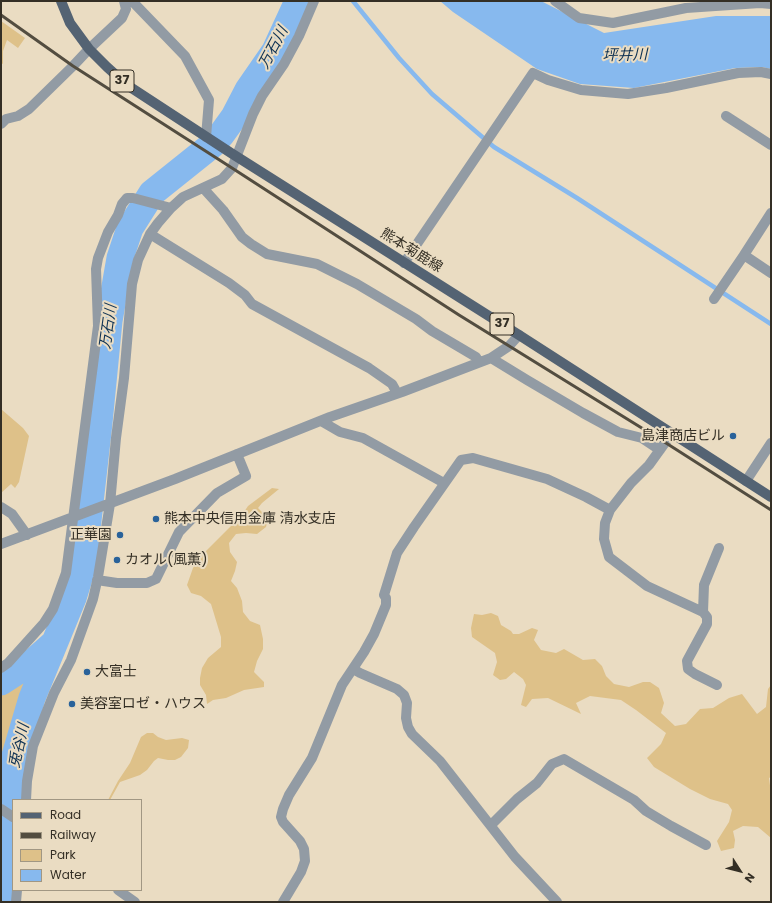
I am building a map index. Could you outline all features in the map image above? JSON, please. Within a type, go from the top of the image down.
[{"type":"main road","name":"熊本菊鹿線","points":[[61,2],[70,22],[89,49],[127,85],[234,155],[771,497]]},
{"type":"street","points":[[1,124],[6,119],[18,116],[29,109],[122,18],[126,9],[124,1]]},
{"type":"street","points":[[132,1],[186,56],[210,100],[206,137]]},
{"type":"street","points":[[26,799],[26,781],[33,746],[54,693],[71,660],[93,599],[97,580],[124,378],[132,284],[138,260],[150,234],[167,207],[183,197],[222,179],[232,168],[234,155],[253,114],[262,96],[284,64],[300,36],[314,1]]},
{"type":"street","points":[[555,1],[579,18],[613,23],[686,8],[771,4]]},
{"type":"street","points":[[404,263],[533,73],[548,80],[581,90],[628,94],[666,88],[738,73],[761,72],[771,74]]},
{"type":"street","points":[[726,116],[771,145]]},
{"type":"street","points":[[204,188],[223,210],[242,236],[251,244],[267,254],[316,264],[357,284],[476,357],[479,362]]},
{"type":"street","points":[[1,668],[8,663],[37,632],[53,609],[66,573],[75,517],[98,326],[96,269],[98,258],[108,232],[118,215],[122,204],[127,198],[133,198],[167,207]]},
{"type":"street","points":[[714,299],[771,213]]},
{"type":"street","points":[[150,234],[229,283],[245,295],[252,304],[369,368],[392,384],[397,393]]},
{"type":"street","points":[[744,255],[771,274]]},
{"type":"street","points":[[1,544],[27,536],[321,420],[491,358],[509,346],[520,336]]},
{"type":"street","points":[[491,358],[583,413],[618,432],[642,438],[660,450]]},
{"type":"street","points":[[321,420],[340,432],[363,438],[444,483]]},
{"type":"street","points":[[672,433],[649,465],[631,483],[610,510],[605,523],[604,539],[608,557],[646,586],[703,612],[707,617],[708,624],[687,661],[688,669],[717,685]]},
{"type":"street","points":[[746,481],[771,444]]},
{"type":"street","points":[[97,580],[117,583],[140,583],[156,579],[179,532],[217,493],[246,476],[238,454]]},
{"type":"street","points":[[283,902],[301,872],[305,861],[304,849],[280,817],[289,794],[312,758],[342,685],[374,634],[386,606],[386,598],[384,594],[397,553],[461,460],[473,458],[547,479],[610,510]]},
{"type":"street","points":[[1,507],[12,514],[27,536]]},
{"type":"street","points":[[703,612],[704,585],[719,548]]},
{"type":"street","points":[[353,669],[397,689],[404,696],[407,702],[406,718],[408,727],[412,734],[440,762],[515,857],[554,901]]},
{"type":"street","points":[[491,825],[517,799],[537,783],[552,764],[564,759],[634,800],[646,811],[706,845]]},
{"type":"street","points":[[2,810],[12,816]]},
{"type":"street","points":[[16,902],[17,891]]},
{"type":"street","points":[[119,891],[135,902]]},
{"type":"green space","points":[[1,21],[25,38],[18,48],[7,40],[3,51],[3,64],[1,63]]},
{"type":"green space","points":[[1,409],[23,428],[29,436],[19,482],[15,488],[11,484],[1,493]]},
{"type":"green space","points":[[272,488],[279,489],[258,508],[268,518],[266,527],[257,534],[236,534],[229,543],[230,552],[237,562],[231,581],[237,588],[242,601],[243,612],[250,621],[260,625],[263,639],[263,649],[257,661],[254,672],[264,682],[264,687],[244,690],[226,698],[213,700],[207,704],[206,695],[200,685],[202,668],[208,658],[221,647],[221,637],[211,604],[201,596],[191,593],[187,585],[193,568],[200,557],[242,515],[248,506]]},
{"type":"green space","points":[[491,613],[498,616],[501,625],[513,634],[519,634],[532,628],[538,630],[534,640],[541,650],[556,653],[564,649],[583,660],[595,659],[602,666],[606,676],[614,684],[629,687],[643,682],[650,682],[659,688],[664,703],[661,713],[675,726],[686,724],[700,709],[713,708],[729,698],[742,694],[757,714],[766,707],[768,689],[771,685],[771,777],[769,778],[771,793],[771,838],[758,827],[743,826],[733,831],[735,840],[734,848],[721,851],[717,841],[729,822],[732,810],[728,804],[710,799],[690,789],[654,767],[647,758],[661,744],[666,733],[621,700],[590,696],[576,703],[581,714],[548,698],[532,699],[526,707],[521,705],[526,685],[523,679],[514,672],[506,679],[500,680],[493,675],[497,662],[495,653],[472,637],[471,628],[474,614],[482,615]]},
{"type":"green space","points":[[37,666],[39,667],[6,751],[1,795],[1,690],[19,681]]},
{"type":"green space","points":[[147,733],[153,733],[166,740],[182,738],[189,740],[188,748],[181,757],[175,760],[158,758],[140,775],[120,782],[111,799],[109,799],[130,763],[141,737]]},
{"type":"water","name":"坪井川","points":[[440,1],[541,1],[604,33],[716,16],[771,16],[771,69],[762,67],[735,68],[634,88],[580,84],[537,69],[453,12]]},
{"type":"waterway","name":"万石川","points":[[3,902],[14,759],[32,698],[73,598],[83,565],[109,321],[120,258],[130,228],[152,193],[212,145],[234,117],[248,90],[275,51],[298,1]]},
{"type":"waterway","points":[[353,1],[399,58],[432,94],[494,147],[577,198],[771,324]]},
{"type":"waterway","name":"万石川","points":[[1,682],[35,660],[53,644]]},
{"type":"railway","points":[[1,15],[73,66],[459,315],[771,510]]},
{"type":"place","name":"島津商店ビル","points":[[733,436]]},
{"type":"place","name":"熊本中央信用金庫 清水支店","points":[[156,519]]},
{"type":"place","name":"正華園","points":[[120,535]]},
{"type":"place","name":"カオル(風薫)","points":[[117,560]]},
{"type":"place","name":"大富士","points":[[87,672]]},
{"type":"place","name":"美容室ロゼ・ハウス","points":[[72,704]]},
{"type":"water label","name":"兎谷川","points":[[20,746]]}]
